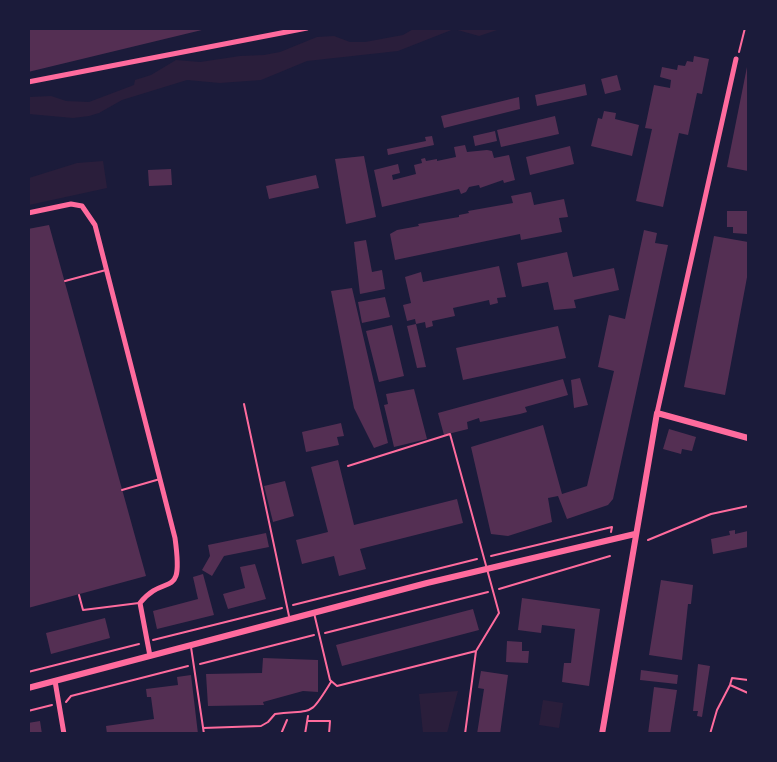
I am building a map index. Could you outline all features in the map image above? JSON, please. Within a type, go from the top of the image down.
[{"type":"street","points":[[28,82],[307,28]]},
{"type":"street","points":[[602,734],[657,413],[736,59]]},
{"type":"street","points":[[28,213],[71,204],[82,206],[89,212],[95,225],[175,538],[177,578],[170,585],[145,596],[140,603],[150,656]]},
{"type":"street","points":[[657,413],[748,438]]},
{"type":"street","points":[[28,688],[485,569],[635,534]]},
{"type":"street","points":[[55,681],[64,734]]},
{"type":"lane","points":[[65,281],[106,270]]},
{"type":"lane","points":[[244,404],[290,619]]},
{"type":"lane","points":[[348,466],[450,434],[485,569],[499,613],[476,651],[465,734]]},
{"type":"lane","points":[[122,490],[160,479]]},
{"type":"lane","points":[[79,594],[83,610],[140,603]]},
{"type":"lane","points":[[314,613],[332,682],[340,686],[476,651]]},
{"type":"lane","points":[[191,646],[204,734]]},
{"type":"lane","points":[[203,728],[261,726],[275,714],[308,712],[316,707],[332,682]]},
{"type":"path","points":[[736,59],[747,33],[745,28]]},
{"type":"path","points":[[648,540],[711,514],[748,506]]},
{"type":"path","points":[[28,672],[612,527],[611,532]]},
{"type":"path","points":[[28,711],[68,701],[70,696],[492,591],[610,556]]},
{"type":"path","points":[[710,734],[717,710],[732,678],[748,680]]},
{"type":"path","points":[[730,685],[748,693]]},
{"type":"path","points":[[305,734],[308,712]]},
{"type":"path","points":[[281,734],[287,713]]},
{"type":"path","points":[[308,721],[330,721],[329,734]]},
{"type":"shaded area","points":[[415,28],[500,29],[479,36],[454,29],[398,51],[307,61],[261,80],[220,83],[187,80],[122,100],[89,116],[73,118],[29,114],[29,97],[51,96],[66,101],[89,102],[134,85],[135,80],[151,75],[176,60],[200,62],[264,55],[280,52],[317,37],[334,36],[350,42],[365,42],[403,35]]},
{"type":"shaded area","points":[[103,161],[107,188],[29,205],[29,178],[77,163]]},
{"type":"shaded area","points":[[458,691],[447,733],[423,733],[419,694]]},
{"type":"shaded area","points":[[543,700],[563,703],[559,728],[539,725]]},
{"type":"building","points":[[28,28],[206,28],[206,29],[28,72]]},
{"type":"building","points":[[694,56],[709,59],[702,94],[697,93],[688,135],[679,133],[663,207],[636,201],[652,129],[645,128],[654,85],[670,88],[671,80],[660,77],[662,67],[677,70],[678,65],[685,66],[687,61],[693,62]]},
{"type":"building","points":[[748,67],[748,171],[727,167]]},
{"type":"building","points":[[617,75],[621,90],[605,94],[601,79]]},
{"type":"building","points":[[585,84],[587,95],[537,106],[535,95]]},
{"type":"building","points":[[519,97],[520,109],[444,128],[441,116]]},
{"type":"building","points":[[604,111],[616,113],[615,119],[639,125],[632,156],[591,146],[598,118],[602,119]]},
{"type":"building","points":[[555,116],[559,134],[501,147],[497,130]]},
{"type":"building","points":[[495,131],[497,141],[475,146],[473,136]]},
{"type":"building","points":[[432,136],[434,145],[388,155],[387,149],[426,141],[425,137]]},
{"type":"building","points":[[465,145],[467,152],[492,151],[494,158],[509,155],[515,180],[504,183],[503,180],[480,188],[479,185],[469,187],[461,194],[459,189],[382,207],[374,170],[398,164],[400,173],[392,175],[393,180],[416,174],[414,165],[422,163],[421,159],[425,158],[426,161],[437,159],[437,161],[456,157],[454,147]]},
{"type":"building","points":[[570,146],[574,164],[530,175],[526,157]]},
{"type":"building","points":[[364,156],[376,217],[346,224],[335,159]]},
{"type":"building","points":[[171,169],[172,185],[149,186],[148,170]]},
{"type":"building","points":[[316,175],[319,188],[269,199],[266,186]]},
{"type":"building","points":[[531,192],[534,205],[564,199],[568,217],[559,218],[562,232],[521,240],[520,234],[395,260],[390,234],[397,230],[459,217],[459,215],[469,213],[468,211],[513,203],[511,196]]},
{"type":"building","points":[[727,211],[748,211],[747,234],[733,233],[733,227],[727,227]]},
{"type":"building","points":[[49,225],[146,576],[28,608],[28,229]]},
{"type":"building","points":[[644,230],[657,233],[655,243],[668,245],[613,499],[608,505],[567,519],[558,496],[548,498],[552,522],[508,536],[491,534],[471,447],[543,425],[562,494],[587,486],[614,371],[598,367],[609,315],[625,319]]},
{"type":"building","points":[[714,236],[748,242],[748,272],[725,395],[684,387]]},
{"type":"building","points":[[366,240],[372,272],[382,270],[385,289],[360,294],[354,242]]},
{"type":"building","points":[[567,252],[573,277],[614,268],[619,290],[574,300],[576,308],[554,310],[548,282],[522,287],[517,263]]},
{"type":"building","points":[[499,266],[506,297],[497,298],[498,303],[490,305],[489,300],[453,308],[455,316],[432,321],[433,326],[426,328],[425,322],[416,324],[415,319],[407,321],[403,305],[411,303],[405,277],[421,272],[423,282]]},
{"type":"building","points":[[352,288],[388,443],[374,448],[354,408],[331,291]]},
{"type":"building","points":[[385,297],[390,317],[362,323],[358,302]]},
{"type":"building","points":[[416,324],[426,367],[417,368],[407,326]]},
{"type":"building","points":[[392,325],[404,376],[379,382],[366,331]]},
{"type":"building","points":[[558,326],[566,358],[463,380],[456,348]]},
{"type":"building","points":[[580,378],[588,405],[574,408],[571,380]]},
{"type":"building","points":[[563,379],[568,395],[525,407],[527,412],[520,414],[480,422],[479,418],[467,422],[468,429],[444,435],[438,413]]},
{"type":"building","points":[[414,389],[427,439],[394,447],[384,405],[388,404],[386,394]]},
{"type":"building","points":[[341,423],[344,436],[337,437],[339,445],[306,452],[302,432]]},
{"type":"building","points":[[669,429],[696,437],[692,451],[682,449],[681,454],[663,449]]},
{"type":"building","points":[[338,460],[354,525],[457,499],[463,523],[360,549],[366,569],[339,576],[334,556],[302,564],[296,540],[328,532],[311,467]]},
{"type":"building","points":[[285,481],[294,516],[273,522],[264,486]]},
{"type":"building","points":[[735,530],[735,534],[748,531],[748,547],[713,554],[711,539],[730,535],[729,531]]},
{"type":"building","points":[[266,533],[269,547],[224,556],[212,576],[202,570],[210,556],[208,545]]},
{"type":"building","points":[[255,564],[266,599],[228,609],[223,594],[245,588],[240,567]]},
{"type":"building","points":[[203,574],[214,615],[157,629],[153,611],[198,599],[193,577]]},
{"type":"building","points":[[661,580],[693,585],[691,604],[688,604],[682,660],[649,655]]},
{"type":"building","points":[[522,598],[600,609],[589,686],[562,682],[564,663],[571,663],[575,629],[542,625],[541,633],[518,630]]},
{"type":"building","points":[[473,609],[479,630],[342,666],[336,645]]},
{"type":"building","points":[[105,618],[110,638],[51,654],[46,633]]},
{"type":"building","points":[[507,641],[522,642],[522,651],[529,651],[528,663],[506,662]]},
{"type":"building","points":[[263,658],[318,660],[318,692],[303,691],[263,702],[264,705],[208,706],[206,674],[262,673]]},
{"type":"building","points":[[698,664],[710,666],[702,717],[697,716],[698,711],[693,711]]},
{"type":"building","points":[[641,670],[678,675],[677,684],[640,680]]},
{"type":"building","points":[[481,671],[508,675],[500,734],[477,734],[484,689],[478,688]]},
{"type":"building","points":[[191,675],[198,734],[107,734],[106,726],[154,719],[151,697],[147,697],[146,689],[178,685],[177,677]]},
{"type":"building","points":[[654,687],[677,690],[670,734],[648,734]]},
{"type":"building","points":[[40,721],[42,734],[28,734],[28,723]]}]
